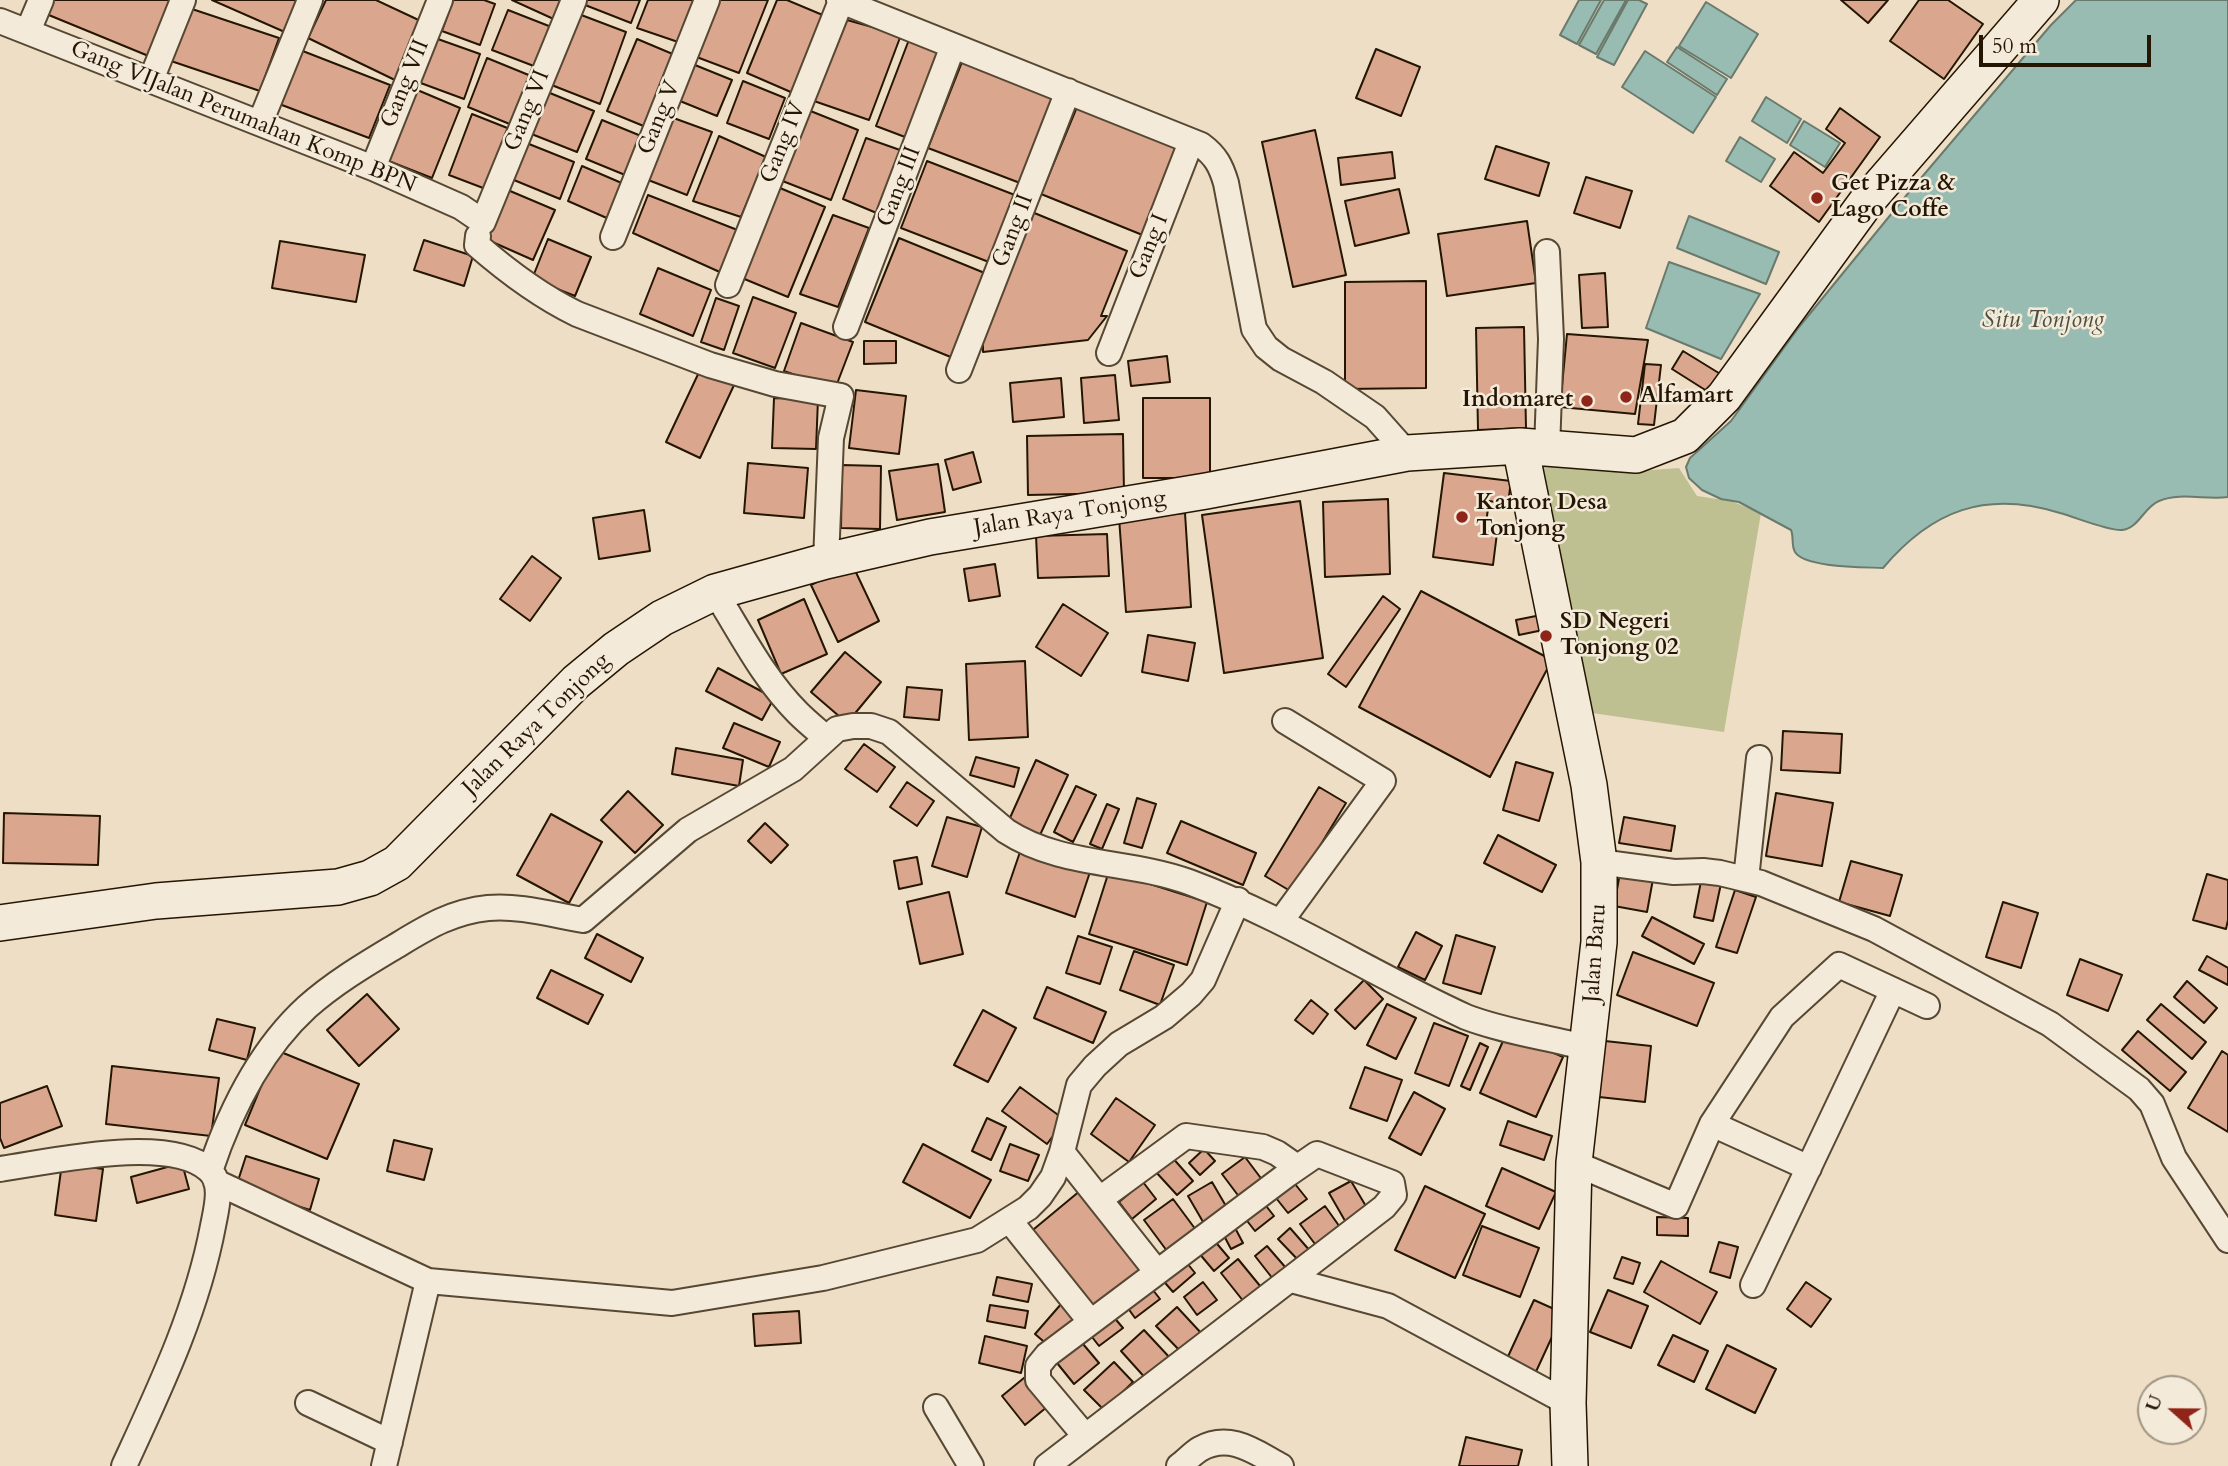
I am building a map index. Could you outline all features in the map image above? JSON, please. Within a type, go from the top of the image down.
[{"type":"main road","name":"Jalan Raya Tonjong","points":[[0,923],[156,901],[338,887],[370,878],[397,863],[576,682],[616,649],[662,618],[715,592],[826,561],[930,537],[1206,491],[1407,453],[1534,447],[1636,455],[1685,436],[1724,397],[1867,201],[2041,0]]},
{"type":"main road","name":"Jalan Baru","points":[[1534,447],[1599,862],[1599,942],[1574,1163],[1568,1404],[1570,1466]]},
{"type":"street","points":[[28,31],[41,0]]},
{"type":"street","points":[[151,80],[183,0]]},
{"type":"street","points":[[260,123],[310,0]]},
{"type":"street","name":"Gang VII","points":[[373,168],[440,0]]},
{"type":"street","name":"Gang VI","points":[[481,229],[574,0]]},
{"type":"street","name":"Gang V","points":[[613,237],[707,0]]},
{"type":"street","points":[[840,0],[1201,145],[1212,153],[1221,165],[1254,329],[1266,347],[1280,359],[1324,382],[1365,409],[1386,427],[1407,453]]},
{"type":"street","name":"Gang IV","points":[[728,285],[840,0]]},
{"type":"street","name":"Gang VIJalan Perumahan Komp BPN","points":[[0,21],[373,168],[461,207],[481,229]]},
{"type":"street","name":"Gang III","points":[[846,327],[953,46]]},
{"type":"street","name":"Gang II","points":[[959,370],[1068,91]]},
{"type":"street","name":"Gang I","points":[[1110,353],[1191,142]]},
{"type":"street","points":[[481,229],[477,245],[506,270],[577,314],[723,369],[775,384],[841,396],[831,438],[826,561]]},
{"type":"street","points":[[1534,447],[1551,339],[1547,252]]},
{"type":"street","points":[[715,592],[760,666],[778,690],[798,713],[826,738]]},
{"type":"street","points":[[1281,921],[1383,781],[1285,721]]},
{"type":"street","points":[[124,1466],[183,1334],[206,1261],[218,1199],[213,1176],[220,1142],[264,1056],[306,1008],[335,985],[443,918],[489,908],[520,909],[583,920],[688,830],[793,769],[837,729],[871,726],[889,732],[1006,831],[1023,842],[1063,856],[1153,871],[1238,901],[1466,1017],[1491,1026],[1587,1048]]},
{"type":"street","points":[[1746,879],[1759,758]]},
{"type":"street","points":[[1599,862],[1674,872],[1703,871],[1761,883],[1874,929],[2050,1024],[2139,1089],[2152,1104],[2174,1158],[2228,1240]]},
{"type":"street","points":[[0,1169],[128,1151],[174,1155],[194,1161],[213,1176],[428,1281],[672,1303],[823,1278],[977,1240],[1028,1209],[1053,1178],[1079,1085],[1119,1044],[1164,1017],[1191,994],[1203,980],[1238,901]]},
{"type":"street","points":[[1574,1163],[1676,1206],[1712,1124],[1782,1017],[1839,965],[1927,1006]]},
{"type":"street","points":[[1753,1284],[1893,990]]},
{"type":"street","points":[[1712,1124],[1809,1168]]},
{"type":"street","points":[[1100,1199],[1186,1136],[1263,1147],[1278,1153],[1297,1167]]},
{"type":"street","points":[[1062,1152],[1157,1272]]},
{"type":"street","points":[[1047,1466],[1384,1207],[1394,1195],[1392,1183],[1317,1154],[1047,1355],[1038,1366],[1038,1380],[1085,1436]]},
{"type":"street","points":[[1010,1221],[1090,1321]]},
{"type":"street","points":[[1291,1280],[1388,1306],[1568,1404]]},
{"type":"street","points":[[384,1466],[428,1281]]},
{"type":"street","points":[[308,1402],[390,1441]]},
{"type":"street","points":[[936,1407],[971,1466]]},
{"type":"street","points":[[1179,1466],[1201,1448],[1225,1441],[1245,1446],[1281,1466]]},
{"type":"green space","points":[[1536,464],[1637,471],[1679,468],[1697,496],[1731,501],[1761,513],[1724,732],[1585,712]]},
{"type":"water","points":[[1579,0],[1601,0],[1577,44],[1560,35]]},
{"type":"water","points":[[1604,0],[1626,0],[1596,54],[1579,45]]},
{"type":"water","points":[[1628,0],[1639,0],[1647,4],[1614,65],[1597,57]]},
{"type":"water","name":"Situ Tonjong","points":[[2076,0],[2228,0],[2228,497],[2167,498],[2154,504],[2133,525],[2122,530],[2033,506],[1984,505],[1941,519],[1902,548],[1883,568],[1836,566],[1801,557],[1795,552],[1791,530],[1739,502],[1721,499],[1702,490],[1689,478],[1686,467],[1690,458],[1731,421],[1799,327],[1910,191],[2051,25]]},
{"type":"water","points":[[1706,2],[1758,34],[1731,78],[1679,46]]},
{"type":"water","points":[[1677,47],[1727,79],[1717,95],[1667,62]]},
{"type":"water","points":[[1645,51],[1716,97],[1693,133],[1622,87]]},
{"type":"water","points":[[1766,97],[1801,119],[1787,143],[1752,121]]},
{"type":"water","points":[[1804,121],[1840,143],[1825,167],[1790,145]]},
{"type":"water","points":[[1740,137],[1775,159],[1761,182],[1726,161]]},
{"type":"water","points":[[1689,216],[1779,252],[1766,284],[1677,248]]},
{"type":"water","points":[[1669,262],[1760,294],[1721,359],[1646,328]]},
{"type":"building","points":[[44,0],[175,0],[151,57],[39,11]]},
{"type":"building","points":[[212,0],[301,0],[287,33]]},
{"type":"building","points":[[326,0],[376,0],[425,23],[397,81],[308,38]]},
{"type":"building","points":[[453,0],[484,0],[495,4],[480,45],[442,31]]},
{"type":"building","points":[[512,0],[566,0],[558,21]]},
{"type":"building","points":[[581,0],[640,0],[631,23],[580,3]]},
{"type":"building","points":[[648,0],[698,0],[681,43],[637,28]]},
{"type":"building","points":[[716,0],[768,0],[739,73],[694,56]]},
{"type":"building","points":[[777,0],[787,0],[825,16],[793,93],[747,73]]},
{"type":"building","points":[[1841,0],[1888,0],[1868,23]]},
{"type":"building","points":[[1919,0],[1948,0],[1983,24],[1944,79],[1890,41]]},
{"type":"building","points":[[186,7],[279,38],[260,91],[168,60]]},
{"type":"building","points":[[508,10],[554,28],[539,68],[492,50]]},
{"type":"building","points":[[576,13],[626,32],[600,104],[549,84]]},
{"type":"building","points":[[847,20],[901,35],[869,120],[814,101]]},
{"type":"building","points":[[910,37],[941,50],[905,137],[876,126]]},
{"type":"building","points":[[435,38],[480,54],[464,99],[418,82]]},
{"type":"building","points":[[637,39],[675,55],[646,127],[607,111]]},
{"type":"building","points":[[295,48],[390,85],[369,138],[274,102]]},
{"type":"building","points":[[1376,49],[1420,67],[1401,116],[1356,98]]},
{"type":"building","points":[[964,57],[1063,95],[1028,186],[928,148]]},
{"type":"building","points":[[487,58],[536,78],[517,127],[468,107]]},
{"type":"building","points":[[690,63],[732,80],[717,116],[675,99]]},
{"type":"building","points":[[743,81],[785,98],[769,139],[727,123]]},
{"type":"building","points":[[415,89],[460,108],[432,178],[386,160]]},
{"type":"building","points":[[545,91],[594,111],[577,152],[529,133]]},
{"type":"building","points":[[1079,102],[1182,144],[1145,236],[1041,194]]},
{"type":"building","points":[[1840,108],[1880,137],[1819,222],[1770,186],[1794,152],[1823,173],[1845,143],[1826,129]]},
{"type":"building","points":[[808,110],[858,130],[831,200],[780,180]]},
{"type":"building","points":[[472,114],[515,131],[491,191],[449,175]]},
{"type":"building","points":[[668,116],[712,132],[687,195],[643,178]]},
{"type":"building","points":[[602,120],[646,138],[630,177],[586,159]]},
{"type":"building","points":[[1315,130],[1346,275],[1293,287],[1262,142]]},
{"type":"building","points":[[719,136],[766,157],[741,217],[693,201]]},
{"type":"building","points":[[866,138],[900,150],[879,214],[843,199]]},
{"type":"building","points":[[524,142],[574,162],[560,199],[509,178]]},
{"type":"building","points":[[1496,146],[1549,163],[1539,196],[1485,179]]},
{"type":"building","points":[[1392,152],[1395,178],[1341,185],[1338,158]]},
{"type":"building","points":[[927,161],[1020,197],[994,264],[901,228]]},
{"type":"building","points":[[582,166],[624,184],[609,219],[568,201]]},
{"type":"building","points":[[1586,177],[1632,191],[1620,228],[1574,213]]},
{"type":"building","points":[[503,188],[555,210],[533,260],[481,237]]},
{"type":"building","points":[[780,188],[825,207],[788,297],[742,278]]},
{"type":"building","points":[[1399,189],[1409,233],[1355,246],[1345,201]]},
{"type":"building","points":[[648,195],[740,231],[722,273],[633,233]]},
{"type":"building","points":[[1027,210],[1127,251],[1101,316],[1107,316],[1088,340],[983,352],[983,346],[975,342]]},
{"type":"building","points":[[833,215],[869,228],[838,307],[800,294]]},
{"type":"building","points":[[1527,221],[1536,283],[1447,296],[1438,234]]},
{"type":"building","points":[[899,238],[992,276],[958,360],[865,322]]},
{"type":"building","points":[[548,239],[591,257],[575,296],[532,279]]},
{"type":"building","points":[[424,240],[473,256],[464,286],[414,270]]},
{"type":"building","points":[[280,241],[365,255],[356,302],[272,288]]},
{"type":"building","points":[[658,268],[711,290],[693,336],[640,314]]},
{"type":"building","points":[[1605,273],[1608,327],[1582,328],[1579,275]]},
{"type":"building","points":[[1426,281],[1426,388],[1345,389],[1345,282]]},
{"type":"building","points":[[753,297],[796,313],[775,368],[733,353]]},
{"type":"building","points":[[716,298],[739,306],[724,350],[701,342]]},
{"type":"building","points":[[801,323],[853,342],[835,389],[784,371]]},
{"type":"building","points":[[1524,327],[1526,428],[1478,430],[1476,328]]},
{"type":"building","points":[[1567,334],[1648,340],[1635,414],[1560,407]]},
{"type":"building","points":[[864,341],[896,341],[896,363],[864,364]]},
{"type":"building","points":[[1683,351],[1722,375],[1710,393],[1672,369]]},
{"type":"building","points":[[1167,356],[1170,382],[1131,386],[1128,361]]},
{"type":"building","points":[[1645,364],[1661,365],[1654,425],[1638,424]]},
{"type":"building","points":[[701,368],[735,383],[700,458],[666,442]]},
{"type":"building","points":[[1115,375],[1119,420],[1084,423],[1081,378]]},
{"type":"building","points":[[1061,378],[1064,417],[1013,422],[1010,383]]},
{"type":"building","points":[[856,390],[906,396],[899,454],[849,448]]},
{"type":"building","points":[[774,398],[818,399],[816,449],[772,448]]},
{"type":"building","points":[[1143,398],[1210,398],[1210,478],[1143,478]]},
{"type":"building","points":[[1123,434],[1124,493],[1028,495],[1027,436]]},
{"type":"building","points":[[973,452],[981,482],[953,490],[945,460]]},
{"type":"building","points":[[748,463],[808,468],[804,518],[744,513]]},
{"type":"building","points":[[938,464],[945,512],[897,520],[889,471]]},
{"type":"building","points":[[842,465],[881,466],[880,529],[841,528]]},
{"type":"building","name":"Kantor Desa Tonjong","points":[[1444,473],[1511,481],[1508,504],[1489,501],[1485,531],[1497,533],[1493,565],[1433,557]]},
{"type":"building","points":[[1388,499],[1390,574],[1325,577],[1323,502]]},
{"type":"building","points":[[1300,501],[1323,658],[1224,673],[1202,515]]},
{"type":"building","points":[[644,510],[650,551],[599,559],[593,518]]},
{"type":"building","points":[[1185,513],[1191,607],[1126,612],[1119,518]]},
{"type":"building","points":[[1107,534],[1109,576],[1038,578],[1036,536]]},
{"type":"building","points":[[532,556],[561,578],[530,621],[500,599]]},
{"type":"building","points":[[852,564],[879,621],[838,642],[811,585]]},
{"type":"building","points":[[995,564],[1000,596],[969,601],[964,569]]},
{"type":"building","points":[[1421,591],[1552,660],[1490,777],[1359,707]]},
{"type":"building","points":[[1383,596],[1400,609],[1346,687],[1328,674]]},
{"type":"building","points":[[804,599],[827,654],[781,674],[758,620]]},
{"type":"building","points":[[1063,604],[1108,633],[1081,676],[1036,647]]},
{"type":"building","points":[[1541,615],[1543,630],[1519,635],[1516,620]]},
{"type":"building","points":[[1148,635],[1195,643],[1188,681],[1142,672]]},
{"type":"building","points":[[845,652],[881,682],[847,723],[811,692]]},
{"type":"building","points":[[1025,661],[1028,737],[969,740],[966,664]]},
{"type":"building","points":[[718,668],[774,698],[762,720],[706,691]]},
{"type":"building","points":[[907,687],[942,690],[939,720],[904,717]]},
{"type":"building","points":[[734,723],[780,742],[769,767],[723,748]]},
{"type":"building","points":[[1783,731],[1842,734],[1840,773],[1781,770]]},
{"type":"building","points":[[864,744],[895,767],[877,792],[845,769]]},
{"type":"building","points":[[676,748],[743,760],[739,786],[672,774]]},
{"type":"building","points":[[976,757],[1019,768],[1014,787],[970,775]]},
{"type":"building","points":[[1036,760],[1068,775],[1040,835],[1009,820]]},
{"type":"building","points":[[1516,762],[1553,773],[1539,821],[1503,810]]},
{"type":"building","points":[[907,782],[934,801],[917,826],[890,807]]},
{"type":"building","points":[[1076,786],[1096,795],[1073,842],[1054,832]]},
{"type":"building","points":[[1319,787],[1346,803],[1292,892],[1265,876]]},
{"type":"building","points":[[628,791],[663,825],[635,853],[601,820]]},
{"type":"building","points":[[1776,793],[1833,803],[1822,866],[1766,856]]},
{"type":"building","points":[[1137,798],[1156,804],[1142,848],[1124,843]]},
{"type":"building","points":[[1107,804],[1119,809],[1102,849],[1090,844]]},
{"type":"building","points":[[4,813],[100,816],[98,865],[3,863]]},
{"type":"building","points":[[551,814],[602,842],[569,903],[517,875]]},
{"type":"building","points":[[947,817],[982,827],[967,877],[932,866]]},
{"type":"building","points":[[1624,817],[1675,826],[1671,851],[1619,843]]},
{"type":"building","points":[[1181,821],[1256,853],[1243,885],[1167,853]]},
{"type":"building","points":[[765,823],[788,845],[771,863],[748,841]]},
{"type":"building","points":[[1498,835],[1556,865],[1542,892],[1484,863]]},
{"type":"building","points":[[1021,849],[1090,872],[1075,917],[1006,893]]},
{"type":"building","points":[[917,857],[922,884],[899,889],[894,861]]},
{"type":"building","points":[[1851,861],[1902,875],[1890,916],[1839,902]]},
{"type":"building","points":[[1109,871],[1207,902],[1187,965],[1089,934]]},
{"type":"building","points":[[1620,873],[1653,879],[1647,912],[1614,906]]},
{"type":"building","points":[[2207,874],[2228,880],[2226,929],[2193,920]]},
{"type":"building","points":[[1702,876],[1722,879],[1713,921],[1694,917]]},
{"type":"building","points":[[1735,890],[1756,897],[1737,953],[1716,947]]},
{"type":"building","points":[[949,892],[963,954],[920,964],[907,902]]},
{"type":"building","points":[[2003,902],[2038,913],[2021,968],[1986,957]]},
{"type":"building","points":[[1652,917],[1704,944],[1694,964],[1642,936]]},
{"type":"building","points":[[1416,932],[1442,946],[1425,980],[1398,967]]},
{"type":"building","points":[[597,934],[643,958],[631,982],[585,958]]},
{"type":"building","points":[[1456,935],[1495,947],[1481,994],[1443,983]]},
{"type":"building","points":[[1078,936],[1112,947],[1100,984],[1066,973]]},
{"type":"building","points":[[1134,951],[1174,965],[1160,1005],[1120,990]]},
{"type":"building","points":[[1633,952],[1714,983],[1697,1026],[1617,995]]},
{"type":"building","points":[[2207,956],[2228,968],[2228,985],[2199,970]]},
{"type":"building","points":[[2080,959],[2122,975],[2108,1011],[2067,995]]},
{"type":"building","points":[[551,970],[603,995],[588,1024],[537,998]]},
{"type":"building","points":[[1364,980],[1383,999],[1355,1029],[1335,1010]]},
{"type":"building","points":[[2187,981],[2217,1008],[2204,1023],[2174,997]]},
{"type":"building","points":[[1047,987],[1106,1012],[1093,1043],[1034,1018]]},
{"type":"building","points":[[367,994],[399,1029],[359,1066],[327,1030]]},
{"type":"building","points":[[1311,1000],[1328,1014],[1313,1034],[1295,1020]]},
{"type":"building","points":[[1387,1004],[1416,1018],[1396,1059],[1367,1045]]},
{"type":"building","points":[[2161,1004],[2206,1042],[2192,1059],[2147,1020]]},
{"type":"building","points":[[983,1010],[1016,1028],[988,1082],[954,1065]]},
{"type":"building","points":[[217,1019],[255,1028],[247,1060],[209,1050]]},
{"type":"building","points":[[1434,1023],[1468,1036],[1449,1086],[1415,1073]]},
{"type":"building","points":[[2138,1031],[2186,1072],[2170,1091],[2122,1050]]},
{"type":"building","points":[[1507,1032],[1563,1057],[1536,1117],[1480,1093]]},
{"type":"building","points":[[1605,1041],[1651,1046],[1645,1102],[1599,1097]]},
{"type":"building","points":[[1480,1043],[1488,1047],[1470,1090],[1461,1086]]},
{"type":"building","points":[[276,1050],[359,1084],[327,1159],[245,1125]]},
{"type":"building","points":[[2222,1051],[2228,1055],[2228,1132],[2188,1108]]},
{"type":"building","points":[[112,1066],[219,1078],[211,1136],[106,1124]]},
{"type":"building","points":[[1365,1067],[1402,1080],[1387,1121],[1350,1108]]},
{"type":"building","points":[[47,1086],[62,1126],[4,1148],[0,1138],[0,1103]]},
{"type":"building","points":[[1020,1087],[1065,1120],[1047,1144],[1002,1111]]},
{"type":"building","points":[[1414,1092],[1445,1109],[1421,1155],[1389,1138]]},
{"type":"building","points":[[1116,1098],[1155,1125],[1129,1162],[1091,1134]]},
{"type":"building","points":[[987,1118],[1006,1127],[991,1160],[972,1151]]},
{"type":"building","points":[[1508,1121],[1552,1136],[1544,1160],[1500,1145]]},
{"type":"building","points":[[394,1140],[432,1149],[424,1180],[387,1171]]},
{"type":"building","points":[[923,1144],[991,1180],[970,1218],[903,1182]]},
{"type":"building","points":[[1010,1144],[1039,1155],[1028,1181],[1000,1171]]},
{"type":"building","points":[[1204,1149],[1215,1161],[1200,1175],[1189,1163]]},
{"type":"building","points":[[246,1156],[319,1179],[310,1210],[236,1187]]},
{"type":"building","points":[[1171,1156],[1193,1181],[1177,1195],[1155,1171]]},
{"type":"building","points":[[1245,1157],[1266,1185],[1243,1202],[1222,1174]]},
{"type":"building","points":[[62,1163],[103,1169],[96,1221],[55,1215]]},
{"type":"building","points":[[182,1163],[189,1189],[137,1203],[131,1177]]},
{"type":"building","points":[[1502,1168],[1556,1192],[1539,1229],[1486,1206]]},
{"type":"building","points":[[1291,1179],[1307,1199],[1288,1213],[1272,1193]]},
{"type":"building","points":[[1351,1181],[1370,1213],[1348,1226],[1329,1193]]},
{"type":"building","points":[[1143,1182],[1156,1199],[1132,1219],[1119,1202]]},
{"type":"building","points":[[1212,1182],[1230,1213],[1206,1227],[1188,1196]]},
{"type":"building","points":[[1425,1186],[1485,1214],[1455,1278],[1395,1250]]},
{"type":"building","points":[[1081,1190],[1144,1268],[1090,1311],[1028,1234]]},
{"type":"building","points":[[1173,1199],[1199,1234],[1170,1255],[1144,1220]]},
{"type":"building","points":[[1263,1202],[1274,1216],[1255,1231],[1244,1217]]},
{"type":"building","points":[[1325,1206],[1342,1230],[1318,1248],[1300,1224]]},
{"type":"building","points":[[1657,1217],[1688,1218],[1688,1236],[1657,1235]]},
{"type":"building","points":[[1233,1224],[1243,1243],[1231,1249],[1221,1230]]},
{"type":"building","points":[[1482,1226],[1539,1248],[1520,1297],[1463,1275]]},
{"type":"building","points":[[1290,1228],[1311,1252],[1300,1262],[1278,1239]]},
{"type":"building","points":[[1213,1239],[1229,1258],[1214,1271],[1198,1252]]},
{"type":"building","points":[[1719,1242],[1738,1247],[1730,1278],[1710,1272]]},
{"type":"building","points":[[1267,1246],[1286,1268],[1273,1279],[1255,1256]]},
{"type":"building","points":[[1622,1257],[1640,1263],[1633,1284],[1614,1278]]},
{"type":"building","points":[[1183,1258],[1195,1273],[1173,1292],[1160,1277]]},
{"type":"building","points":[[1238,1259],[1265,1292],[1248,1307],[1221,1273]]},
{"type":"building","points":[[1661,1261],[1717,1292],[1700,1324],[1644,1292]]},
{"type":"building","points":[[997,1277],[1032,1284],[1028,1302],[993,1295]]},
{"type":"building","points":[[1203,1282],[1217,1300],[1197,1315],[1184,1297]]},
{"type":"building","points":[[1806,1282],[1831,1299],[1811,1327],[1787,1309]]},
{"type":"building","points":[[1149,1285],[1160,1299],[1135,1318],[1125,1304]]},
{"type":"building","points":[[1608,1290],[1648,1306],[1631,1348],[1590,1332]]},
{"type":"building","points":[[1534,1300],[1563,1313],[1534,1376],[1505,1363]]},
{"type":"building","points":[[1062,1303],[1077,1316],[1050,1347],[1035,1334]]},
{"type":"building","points":[[990,1305],[1028,1311],[1025,1328],[987,1321]]},
{"type":"building","points":[[1177,1307],[1202,1334],[1182,1353],[1156,1326]]},
{"type":"building","points":[[799,1311],[801,1343],[755,1346],[753,1314]]},
{"type":"building","points":[[1112,1315],[1123,1328],[1099,1346],[1089,1333]]},
{"type":"building","points":[[1144,1330],[1171,1359],[1148,1381],[1121,1351]]},
{"type":"building","points":[[1673,1335],[1708,1351],[1694,1382],[1658,1365]]},
{"type":"building","points":[[985,1336],[1027,1346],[1021,1373],[979,1363]]},
{"type":"building","points":[[1078,1338],[1099,1363],[1074,1384],[1053,1358]]},
{"type":"building","points":[[1727,1345],[1776,1369],[1755,1413],[1706,1389]]},
{"type":"building","points":[[1114,1362],[1133,1382],[1104,1410],[1084,1390]]},
{"type":"building","points":[[1030,1373],[1053,1402],[1025,1425],[1002,1396]]},
{"type":"building","points":[[1466,1437],[1522,1450],[1518,1466],[1459,1466]]},
{"type":"place","name":"Get Pizza & Lago Coffe","points":[[1817,198]]},
{"type":"place","name":"Alfamart","points":[[1626,397]]},
{"type":"place","name":"Indomaret","points":[[1587,401]]},
{"type":"place","name":"Kantor Desa Tonjong","points":[[1462,517]]},
{"type":"place","name":"SD Negeri Tonjong 02","points":[[1546,636]]}]
